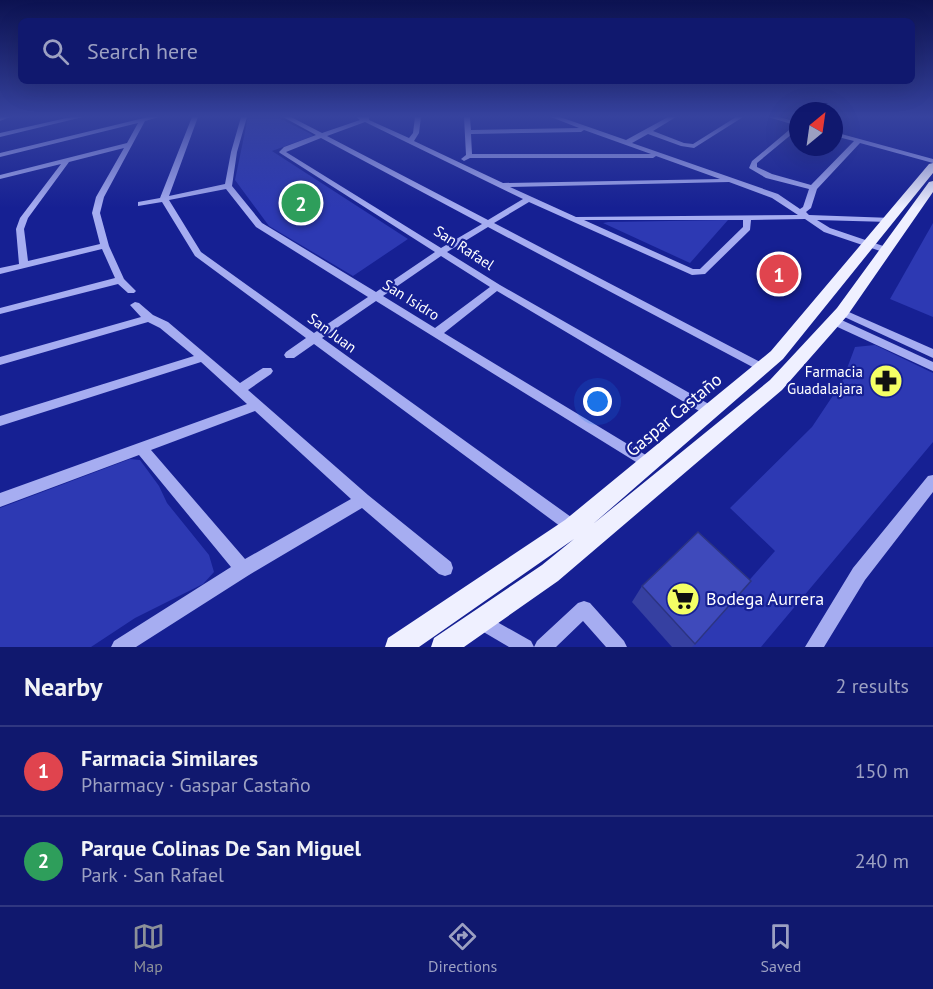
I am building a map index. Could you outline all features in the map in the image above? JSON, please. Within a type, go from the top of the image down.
[{"type":"main road","name":"Gaspar Castaño","points":[[443,647],[550,573],[776,385],[838,317],[877,247],[889,220],[933,166]]},
{"type":"main road","name":"Gaspar Castaño","points":[[397,647],[573,527],[762,368],[777,355],[824,300],[877,247],[933,184]]},
{"type":"street","points":[[5,147],[12,152]]},
{"type":"street","points":[[0,155],[32,147]]},
{"type":"street","points":[[0,177],[117,147]]},
{"type":"street","points":[[128,147],[98,202],[96,213],[105,246],[120,280],[130,291]]},
{"type":"street","points":[[164,198],[183,147]]},
{"type":"street","points":[[141,204],[228,186],[235,147]]},
{"type":"street","name":"San Rafael","points":[[288,147],[282,152],[442,250],[497,287],[710,411]]},
{"type":"street","points":[[344,147],[762,368]]},
{"type":"street","points":[[423,147],[675,266],[696,273],[702,272],[747,228],[747,217]]},
{"type":"street","points":[[469,147],[469,156]]},
{"type":"street","points":[[637,147],[775,196],[827,230],[877,247]]},
{"type":"street","points":[[772,147],[752,166],[769,176],[813,188]]},
{"type":"street","points":[[804,214],[813,188],[852,147]]},
{"type":"street","points":[[881,147],[933,161]]},
{"type":"street","points":[[458,164],[469,156],[660,156]]},
{"type":"street","points":[[24,265],[20,229],[24,218],[67,160]]},
{"type":"street","points":[[502,185],[731,181]]},
{"type":"street","name":"San Isidro","points":[[228,186],[259,225],[271,234],[376,295],[650,464]]},
{"type":"street","name":"San Juan","points":[[164,198],[198,254],[573,527]]},
{"type":"street","points":[[290,355],[442,250],[530,199]]},
{"type":"street","points":[[576,218],[747,217],[804,214],[889,220]]},
{"type":"street","points":[[0,271],[105,246]]},
{"type":"street","points":[[0,311],[120,280]]},
{"type":"street","points":[[436,333],[497,287]]},
{"type":"street","points":[[135,305],[149,318],[164,325],[203,357],[363,500],[446,568]]},
{"type":"street","points":[[838,317],[933,354]]},
{"type":"street","points":[[838,317],[933,367]]},
{"type":"street","points":[[0,362],[149,318]]},
{"type":"street","points":[[0,422],[203,357]]},
{"type":"street","points":[[240,389],[267,371]]},
{"type":"street","points":[[0,500],[258,405]]},
{"type":"street","points":[[141,448],[243,569]]},
{"type":"street","points":[[813,647],[859,574],[933,481]]},
{"type":"street","points":[[120,647],[243,569],[363,500]]},
{"type":"street","points":[[543,647],[584,609],[618,647]]},
{"type":"street","points":[[481,621],[525,647]]},
{"type":"shaded area","points":[[242,147],[282,147],[272,151],[408,239],[353,276],[269,226],[235,180]]},
{"type":"shaded area","points":[[728,220],[690,263],[603,223],[608,222]]},
{"type":"shaded area","points":[[933,223],[933,317],[890,299]]},
{"type":"shaded area","points":[[875,345],[933,373],[933,442],[761,647],[690,647],[775,551],[730,508],[812,427],[842,382],[855,347]]},
{"type":"shaded area","points":[[130,459],[140,460],[159,486],[167,503],[209,555],[214,572],[203,584],[135,618],[91,647],[0,647],[0,508]]},
{"type":"building","name":"Bodega Aurrera","points":[[698,532],[751,581],[695,644],[642,586]]},
{"type":"place","name":"Parque Colinas De San Miguel","points":[[301,203]]},
{"type":"place","name":"Farmacia Similares","points":[[779,274]]},
{"type":"place","name":"Farmacia Guadalajara","points":[[886,381]]},
{"type":"place","name":"Bodega Aurrera","points":[[683,599]]}]
